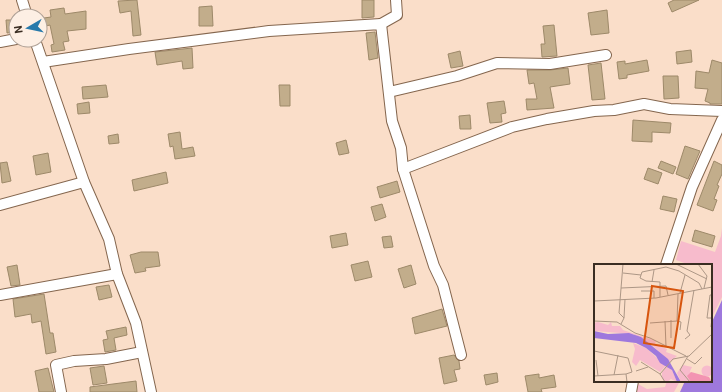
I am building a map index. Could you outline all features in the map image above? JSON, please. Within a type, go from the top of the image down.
[{"type":"street","points":[[43,62],[129,48],[269,31],[381,24],[397,15],[396,0]]},
{"type":"street","points":[[381,24],[392,120],[401,148],[403,169],[434,266],[443,284],[460,355]]},
{"type":"street","points":[[38,48],[84,182],[109,239],[117,274],[136,323],[151,392]]},
{"type":"street","points":[[389,92],[456,76],[497,63],[550,64],[606,55]]},
{"type":"street","points":[[403,169],[512,127],[546,119],[594,111],[614,110],[644,104],[670,109],[722,111]]},
{"type":"street","points":[[666,264],[692,187],[722,120]]},
{"type":"street","points":[[0,205],[84,182]]},
{"type":"street","points":[[0,295],[117,274]]},
{"type":"street","points":[[61,392],[56,365],[74,361],[106,359],[142,352]]},
{"type":"street","points":[[631,392],[633,382]]},
{"type":"shaded area","points":[[722,228],[722,297],[712,317],[712,264],[687,264],[676,260],[681,241],[715,252],[721,236]]},
{"type":"shaded area","points":[[722,300],[722,392],[680,392],[685,382],[712,382],[712,322]]},
{"type":"shaded area","points":[[667,382],[679,382],[674,392],[637,392],[638,384],[647,389],[665,387]]},
{"type":"building","points":[[137,0],[141,35],[133,36],[131,11],[120,13],[118,1]]},
{"type":"building","points":[[362,0],[374,0],[374,17],[362,18]]},
{"type":"building","points":[[674,0],[699,0],[672,12],[668,3]]},
{"type":"building","points":[[212,6],[213,26],[199,26],[199,7]]},
{"type":"building","points":[[64,8],[65,14],[86,11],[86,29],[67,31],[69,41],[63,42],[65,50],[52,52],[51,45],[54,44],[50,25],[48,26],[48,17],[51,17],[50,10]]},
{"type":"building","points":[[607,10],[609,33],[591,35],[588,13]]},
{"type":"building","points":[[6,20],[8,20],[8,33]]},
{"type":"building","points":[[554,25],[557,56],[542,57],[541,44],[545,44],[543,26]]},
{"type":"building","points":[[375,32],[378,58],[369,60],[366,33]]},
{"type":"building","points":[[192,48],[193,68],[183,69],[182,61],[157,65],[155,52]]},
{"type":"building","points":[[691,50],[692,62],[677,64],[676,52]]},
{"type":"building","points":[[460,51],[463,66],[451,68],[448,54]]},
{"type":"building","points":[[647,60],[649,71],[627,75],[627,78],[619,79],[617,62],[625,61],[625,64]]},
{"type":"building","points":[[712,60],[722,63],[722,104],[710,104],[705,101],[708,89],[695,88],[696,71],[709,73]]},
{"type":"building","points":[[601,63],[605,99],[592,100],[588,65]]},
{"type":"building","points":[[568,68],[570,84],[550,87],[554,108],[527,110],[526,99],[537,99],[534,83],[529,84],[527,70]]},
{"type":"building","points":[[663,76],[678,76],[679,98],[664,99]]},
{"type":"building","points":[[106,85],[108,97],[83,99],[82,87]]},
{"type":"building","points":[[279,85],[290,85],[290,106],[280,106]]},
{"type":"building","points":[[504,101],[506,113],[501,114],[502,122],[490,123],[487,103]]},
{"type":"building","points":[[89,102],[90,113],[78,114],[77,104]]},
{"type":"building","points":[[470,115],[471,129],[460,129],[459,116]]},
{"type":"building","points":[[633,120],[671,123],[670,133],[652,132],[652,142],[632,141]]},
{"type":"building","points":[[180,132],[182,149],[193,147],[195,156],[175,159],[173,146],[170,147],[168,134]]},
{"type":"building","points":[[118,134],[119,143],[109,144],[108,136]]},
{"type":"building","points":[[346,140],[349,153],[339,155],[336,143]]},
{"type":"building","points":[[685,146],[700,151],[688,179],[676,174]]},
{"type":"building","points":[[48,153],[51,172],[36,175],[33,156]]},
{"type":"building","points":[[661,161],[676,167],[673,174],[658,168]]},
{"type":"building","points":[[714,161],[722,165],[722,174],[717,185],[719,186],[714,199],[717,200],[713,211],[697,205]]},
{"type":"building","points":[[7,162],[11,181],[2,183],[0,163]]},
{"type":"building","points":[[648,168],[662,173],[658,184],[644,179]]},
{"type":"building","points":[[166,172],[168,183],[134,191],[132,180]]},
{"type":"building","points":[[397,181],[400,192],[380,198],[377,187]]},
{"type":"building","points":[[663,196],[677,199],[674,212],[660,209]]},
{"type":"building","points":[[382,204],[386,217],[375,221],[371,207]]},
{"type":"building","points":[[695,230],[715,236],[712,247],[692,241]]},
{"type":"building","points":[[346,233],[348,245],[332,248],[330,236]]},
{"type":"building","points":[[391,236],[393,247],[384,248],[382,237]]},
{"type":"building","points":[[141,252],[158,252],[160,266],[145,268],[146,271],[135,273],[130,255]]},
{"type":"building","points":[[368,261],[372,277],[355,281],[351,265]]},
{"type":"building","points":[[17,265],[20,285],[11,286],[7,267]]},
{"type":"building","points":[[411,265],[416,284],[404,288],[398,269]]},
{"type":"building","points":[[109,285],[112,297],[99,300],[96,287]]},
{"type":"building","points":[[44,294],[50,333],[53,333],[56,352],[46,354],[41,321],[32,323],[31,314],[15,317],[13,299]]},
{"type":"building","points":[[442,309],[447,326],[415,334],[412,318]]},
{"type":"building","points":[[126,327],[127,335],[114,338],[116,350],[105,352],[103,340],[108,339],[106,331]]},
{"type":"building","points":[[454,355],[459,361],[460,369],[454,370],[457,381],[444,384],[439,358]]},
{"type":"building","points":[[104,366],[107,383],[93,385],[90,368]]},
{"type":"building","points":[[48,368],[54,392],[39,392],[35,371]]},
{"type":"building","points":[[497,373],[498,382],[486,385],[484,375]]},
{"type":"building","points":[[539,374],[539,378],[554,375],[556,387],[541,389],[542,392],[528,392],[525,376]]},
{"type":"building","points":[[136,381],[137,392],[90,392],[90,387]]}]
